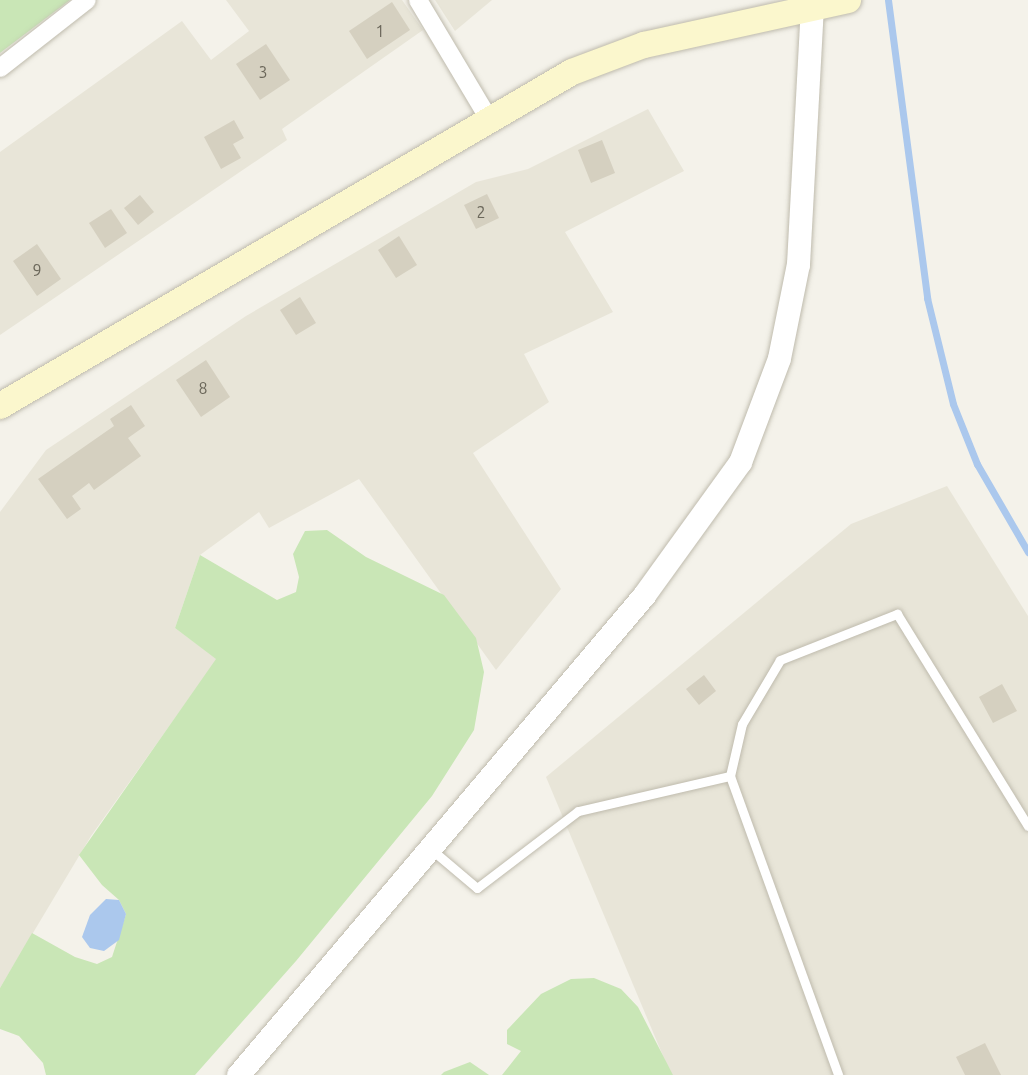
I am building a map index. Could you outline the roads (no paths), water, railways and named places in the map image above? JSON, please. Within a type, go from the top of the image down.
[{"type":"main road","points":[[0,406],[489,118],[572,72],[644,45],[848,0]]},
{"type":"street","points":[[418,0],[489,118]]},
{"type":"street","points":[[0,68],[77,3]]},
{"type":"street","points":[[238,1075],[644,595],[740,462],[779,358],[798,264],[811,9]]},
{"type":"lane","points":[[838,1075],[730,776],[742,724],[780,660],[897,614],[1028,826]]},
{"type":"lane","points":[[430,849],[477,888],[578,811],[730,776]]},
{"type":"water","points":[[106,899],[119,900],[126,914],[119,940],[104,951],[90,948],[82,937],[90,915]]},
{"type":"waterway","points":[[888,0],[927,298],[953,404],[977,464],[1028,552]]}]
